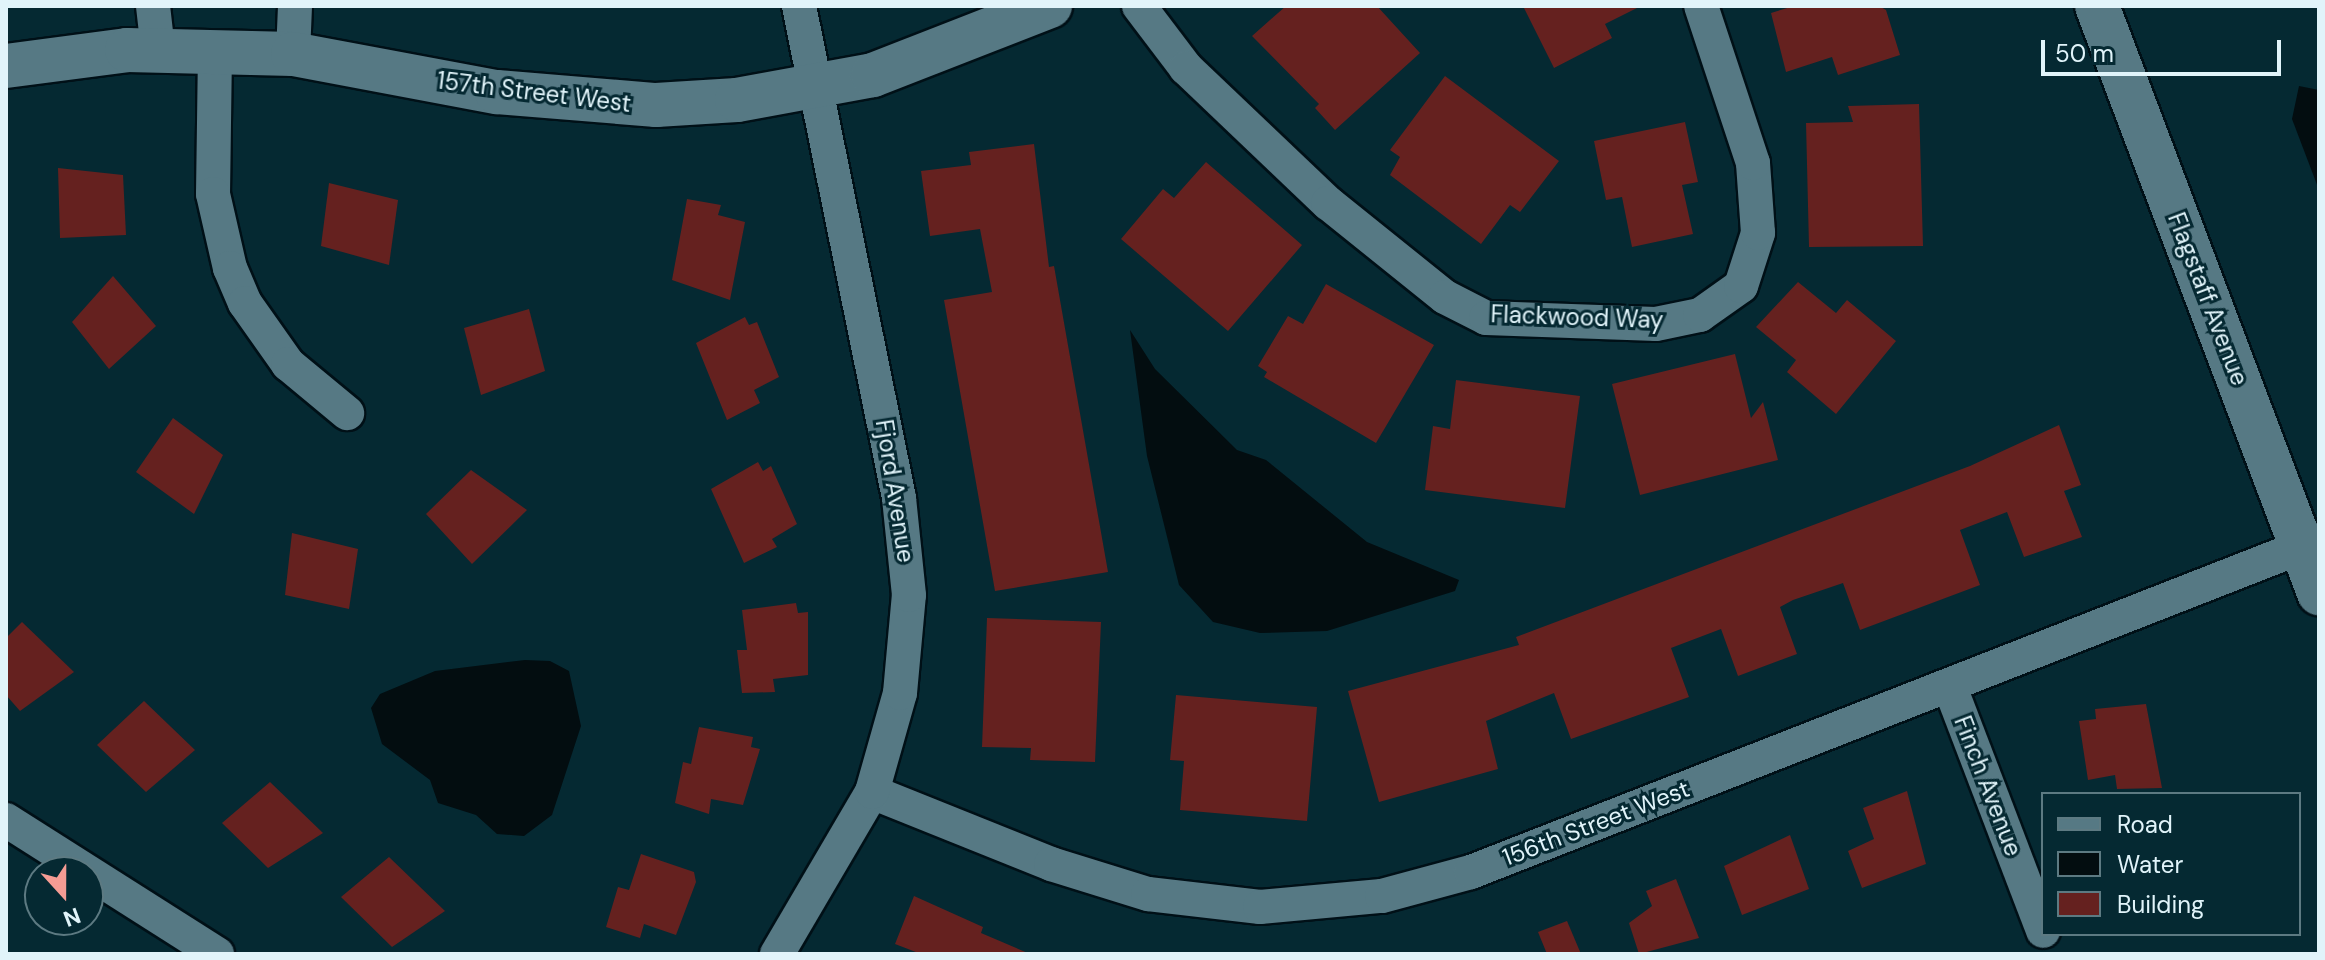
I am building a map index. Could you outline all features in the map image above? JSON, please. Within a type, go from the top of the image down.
[{"type":"street","points":[[153,6],[158,50]]},
{"type":"street","points":[[293,54],[295,6]]},
{"type":"street","name":"Fjord Avenue","points":[[777,954],[872,792],[903,679],[907,551],[799,6]]},
{"type":"street","name":"157th Street West","points":[[6,66],[158,50],[293,54],[578,102],[669,104],[816,87],[903,67],[1050,6]]},
{"type":"street","name":"Flackwood Way","points":[[1139,6],[1186,68],[1328,203],[1445,297],[1486,318],[1656,324],[1700,315],[1741,286],[1758,233],[1753,163],[1701,6]]},
{"type":"street","name":"Flagstaff Avenue","points":[[2097,6],[2311,543],[2319,593]]},
{"type":"street","points":[[215,51],[213,194],[230,268],[245,303],[288,364],[347,413]]},
{"type":"street","name":"156th Street West","points":[[872,792],[1119,887],[1219,905],[1311,906],[1382,896],[1471,872],[1950,687],[2311,543]]},
{"type":"street","name":"Finch Avenue","points":[[1950,687],[2041,924]]},
{"type":"street","points":[[6,820],[217,954]]},
{"type":"water","points":[[2299,86],[2319,90],[2319,190],[2292,119]]},
{"type":"water","points":[[1130,330],[1155,369],[1237,450],[1266,460],[1367,542],[1459,580],[1455,591],[1327,631],[1260,633],[1213,622],[1179,585],[1147,456]]},
{"type":"water","points":[[525,660],[550,661],[569,671],[581,726],[552,815],[524,836],[497,834],[476,815],[438,803],[430,780],[382,744],[371,708],[380,694],[435,671]]},
{"type":"building","points":[[1286,6],[1377,6],[1420,53],[1335,130],[1315,108],[1319,104],[1252,36]]},
{"type":"building","points":[[1523,6],[1641,6],[1605,24],[1612,38],[1554,68]]},
{"type":"building","points":[[1794,6],[1879,6],[1886,10],[1900,55],[1838,75],[1832,57],[1786,72],[1771,13]]},
{"type":"building","points":[[1445,76],[1559,161],[1520,212],[1510,205],[1481,244],[1390,175],[1400,157],[1390,150]]},
{"type":"building","points":[[1919,104],[1923,246],[1809,247],[1806,123],[1853,122],[1848,106]]},
{"type":"building","points":[[1685,122],[1698,182],[1682,185],[1693,234],[1632,247],[1622,197],[1606,200],[1594,141]]},
{"type":"building","points":[[1034,144],[1049,267],[1054,266],[1108,572],[995,591],[944,300],[992,292],[980,229],[930,236],[921,171],[971,165],[969,152]]},
{"type":"building","points":[[1206,162],[1302,245],[1228,331],[1121,239],[1163,189],[1174,198]]},
{"type":"building","points":[[58,168],[123,175],[126,235],[60,238]]},
{"type":"building","points":[[329,183],[398,200],[389,265],[321,246]]},
{"type":"building","points":[[687,199],[721,205],[718,215],[745,222],[730,300],[672,280]]},
{"type":"building","points":[[113,276],[156,326],[109,369],[72,322]]},
{"type":"building","points":[[1798,282],[1836,313],[1847,300],[1896,341],[1836,414],[1787,372],[1796,360],[1756,327]]},
{"type":"building","points":[[1326,284],[1434,345],[1376,443],[1264,377],[1267,372],[1258,366],[1288,316],[1303,324]]},
{"type":"building","points":[[529,309],[545,371],[481,395],[464,328]]},
{"type":"building","points":[[745,317],[749,325],[757,322],[779,377],[754,390],[760,403],[727,420],[696,343]]},
{"type":"building","points":[[1735,354],[1751,418],[1763,402],[1778,460],[1640,495],[1612,384]]},
{"type":"building","points":[[1456,380],[1580,396],[1565,508],[1425,490],[1433,426],[1450,429]]},
{"type":"building","points":[[173,418],[223,455],[194,514],[136,472]]},
{"type":"building","points":[[2059,425],[2081,485],[2064,491],[2082,537],[2024,557],[2007,512],[1960,530],[1980,585],[1860,630],[1843,583],[1793,600],[1780,607],[1797,654],[1738,676],[1721,629],[1671,648],[1689,697],[1571,739],[1554,693],[1486,721],[1498,769],[1379,802],[1348,691],[1519,645],[1516,637],[1970,466]]},
{"type":"building","points":[[758,462],[763,471],[771,466],[797,524],[772,539],[777,547],[744,563],[711,489]]},
{"type":"building","points":[[471,470],[527,510],[472,564],[426,514]]},
{"type":"building","points":[[292,533],[358,549],[349,609],[285,595]]},
{"type":"building","points":[[796,603],[798,613],[808,612],[808,675],[773,679],[775,692],[742,693],[737,650],[747,650],[742,610]]},
{"type":"building","points":[[987,618],[1101,622],[1095,762],[1030,760],[1031,748],[982,747]]},
{"type":"building","points":[[22,622],[74,672],[20,711],[6,695],[6,638]]},
{"type":"building","points":[[1176,695],[1317,707],[1307,821],[1180,810],[1184,761],[1170,760]]},
{"type":"building","points":[[144,701],[195,750],[146,792],[97,745]]},
{"type":"building","points":[[2146,704],[2162,788],[2117,789],[2115,775],[2088,780],[2079,721],[2096,719],[2095,709]]},
{"type":"building","points":[[699,727],[753,737],[751,747],[760,749],[743,805],[711,799],[709,814],[675,803],[683,762],[691,764]]},
{"type":"building","points":[[270,782],[323,833],[268,868],[222,823]]},
{"type":"building","points":[[1907,791],[1926,864],[1862,888],[1848,851],[1874,839],[1863,808]]},
{"type":"building","points":[[1790,835],[1809,889],[1742,915],[1724,866]]},
{"type":"building","points":[[641,854],[694,872],[696,882],[676,935],[644,924],[640,938],[606,927],[618,887],[629,890]]},
{"type":"building","points":[[389,857],[445,911],[392,947],[341,897]]},
{"type":"building","points":[[1676,879],[1699,938],[1639,954],[1629,923],[1652,906],[1646,891]]},
{"type":"building","points":[[914,896],[983,927],[981,933],[1030,954],[921,954],[895,944]]},
{"type":"building","points":[[1567,921],[1581,954],[1547,954],[1538,932]]}]
